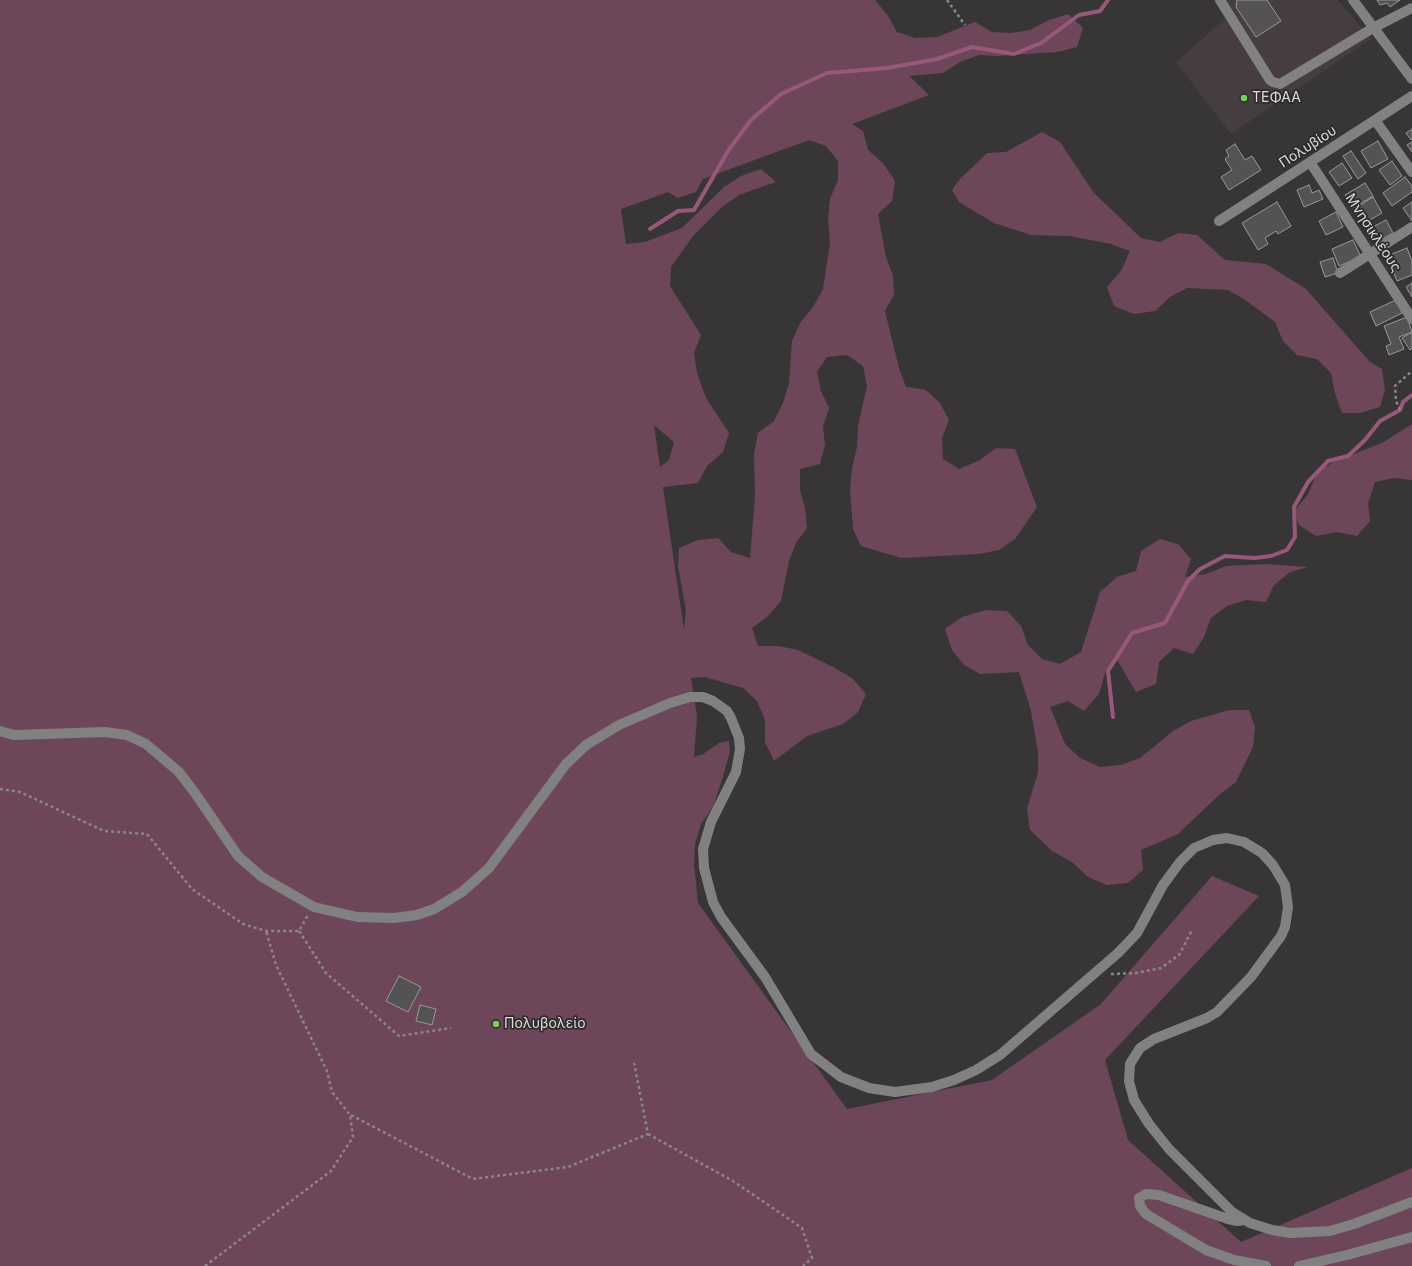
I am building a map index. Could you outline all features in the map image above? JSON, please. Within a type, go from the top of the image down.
[{"type":"street","points":[[1220,0],[1270,80],[1276,84],[1284,83],[1374,28],[1412,8]]},
{"type":"street","points":[[1353,0],[1412,79]]},
{"type":"street","name":"Πολυβίου","points":[[1219,220],[1412,96]]},
{"type":"street","points":[[1375,120],[1412,172]]},
{"type":"street","name":"Μνησικλέους","points":[[1310,162],[1412,319]]},
{"type":"street","points":[[1340,272],[1412,227]]},
{"type":"street","points":[[0,731],[14,735],[105,732],[127,736],[146,744],[179,772],[238,856],[262,877],[314,906],[357,917],[394,918],[434,909],[462,892],[489,868],[566,764],[586,745],[606,732],[650,711],[690,697],[703,697],[713,701],[727,711],[736,728],[740,749],[736,772],[711,822],[703,849],[704,868],[709,894],[721,917],[765,977],[811,1054],[829,1069],[855,1083],[882,1091],[895,1092],[932,1087],[954,1080],[976,1070],[1000,1055],[1094,974],[1137,933],[1163,885],[1180,862],[1194,848],[1213,840],[1236,839],[1252,845],[1273,865],[1285,886],[1288,897],[1285,927],[1275,946],[1251,977],[1217,1012],[1207,1018],[1146,1043],[1134,1056],[1130,1064],[1131,1092],[1149,1124],[1169,1149],[1232,1212],[1250,1223],[1272,1230],[1290,1233],[1316,1232],[1354,1224],[1412,1202]]},
{"type":"street","points":[[1245,1220],[1237,1221],[1228,1219],[1159,1194],[1146,1194],[1139,1198],[1140,1206],[1146,1214],[1201,1247],[1234,1260],[1266,1266]]},
{"type":"street","points":[[1299,1266],[1347,1255],[1412,1237]]},
{"type":"path","points":[[947,0],[965,24]]},
{"type":"path","points":[[1400,410],[1396,401],[1395,386],[1412,371]]},
{"type":"path","points":[[0,790],[20,792],[104,831],[146,834],[192,889],[243,924],[266,932],[299,931]]},
{"type":"path","points":[[299,931],[314,906]]},
{"type":"path","points":[[1094,974],[1136,973],[1161,968],[1179,955],[1192,930]]},
{"type":"path","points":[[299,931],[326,973],[399,1036],[450,1028]]},
{"type":"path","points":[[266,932],[276,964],[327,1071],[332,1092],[350,1115],[473,1179],[568,1168],[648,1134]]},
{"type":"path","points":[[634,1063],[648,1134],[733,1181],[802,1228],[812,1258],[803,1266]]},
{"type":"path","points":[[205,1266],[331,1171],[353,1137],[350,1115]]},
{"type":"shaded area","points":[[0,0],[875,0],[888,16],[897,32],[915,38],[937,37],[975,22],[992,32],[1011,33],[1030,30],[1049,20],[1068,14],[1083,28],[1077,47],[1058,52],[997,56],[979,55],[960,62],[943,73],[909,76],[929,95],[852,124],[863,131],[868,150],[883,163],[895,181],[892,201],[878,214],[886,257],[893,276],[894,295],[885,311],[899,368],[906,387],[926,390],[940,403],[949,420],[942,438],[943,459],[959,469],[980,460],[996,448],[1015,449],[1037,507],[1015,539],[999,550],[979,554],[901,558],[861,546],[853,529],[850,489],[852,468],[857,447],[858,426],[867,386],[863,366],[847,355],[827,357],[817,372],[821,391],[829,408],[823,426],[825,445],[820,464],[800,469],[800,490],[805,508],[807,528],[796,543],[789,561],[781,601],[767,617],[752,628],[758,646],[779,646],[798,650],[852,678],[866,694],[858,712],[843,724],[807,736],[774,761],[765,742],[765,720],[757,701],[743,688],[705,677],[691,678],[697,716],[694,757],[703,754],[719,743],[729,741],[730,751],[713,807],[701,824],[695,844],[694,864],[698,903],[847,1109],[992,1080],[1101,1004],[1212,876],[1259,896],[1105,1060],[1128,1140],[1241,1242],[1412,1168],[1412,1266],[0,1266]],"holes":[[[809,140],[826,146],[838,161],[838,180],[830,199],[828,219],[830,243],[823,289],[813,307],[800,323],[792,341],[789,383],[783,403],[774,421],[758,433],[754,454],[755,496],[750,558],[731,552],[718,538],[698,540],[679,548],[678,567],[686,610],[684,630],[663,487],[698,483],[707,466],[723,452],[729,433],[706,398],[697,373],[694,353],[701,335],[670,286],[671,267],[693,236],[722,207],[739,195],[776,182],[761,169],[741,176],[724,187],[682,228],[645,242],[626,244],[621,209],[668,192],[678,198],[696,192],[703,179]],[[654,425],[674,442],[669,460],[660,467]]]},
{"type":"shaded area","name":"ΤΕΦΑΑ","points":[[1213,0],[1338,0],[1371,39],[1231,134],[1176,62],[1226,18]]},
{"type":"shaded area","points":[[1042,132],[1060,142],[1094,193],[1141,238],[1160,242],[1178,233],[1197,235],[1225,260],[1266,264],[1306,289],[1370,362],[1382,369],[1385,390],[1380,407],[1360,413],[1342,413],[1335,393],[1331,373],[1317,359],[1297,355],[1283,341],[1275,322],[1244,299],[1228,290],[1187,288],[1170,297],[1155,311],[1134,314],[1114,306],[1107,287],[1121,271],[1130,251],[1111,244],[1070,236],[1031,235],[994,223],[959,202],[952,190],[959,180],[987,153],[1006,152]]},
{"type":"shaded area","points":[[1412,424],[1412,480],[1394,478],[1375,482],[1368,503],[1370,521],[1357,536],[1337,532],[1316,536],[1299,525],[1294,511],[1307,496],[1316,476],[1324,468],[1333,462],[1382,443]]},
{"type":"shaded area","points":[[1160,539],[1178,544],[1191,559],[1185,577],[1206,574],[1226,566],[1266,564],[1308,567],[1290,572],[1274,585],[1266,602],[1246,600],[1227,606],[1211,618],[1204,637],[1193,654],[1174,648],[1159,662],[1156,684],[1136,692],[1116,658],[1105,673],[1099,694],[1084,711],[1068,701],[1050,707],[1065,744],[1080,758],[1100,767],[1121,765],[1140,758],[1173,731],[1191,721],[1229,710],[1249,710],[1255,728],[1253,747],[1236,782],[1219,795],[1178,834],[1141,850],[1143,870],[1128,883],[1107,885],[1088,877],[1072,862],[1052,851],[1030,830],[1027,809],[1038,772],[1038,752],[1031,711],[1019,672],[980,674],[964,665],[952,650],[945,629],[962,617],[986,610],[1007,611],[1021,626],[1028,645],[1042,659],[1060,664],[1081,652],[1100,592],[1117,577],[1136,571],[1141,551]]},
{"type":"building","points":[[1237,0],[1267,0],[1281,21],[1256,37],[1236,7]]},
{"type":"building","points":[[1377,0],[1400,0],[1390,7],[1387,3],[1380,5]]},
{"type":"building","points":[[1412,129],[1412,139],[1411,140],[1406,133]]},
{"type":"building","points":[[1378,141],[1388,159],[1371,168],[1361,151]]},
{"type":"building","points":[[1412,142],[1412,152],[1407,145]]},
{"type":"building","points":[[1235,144],[1245,160],[1252,156],[1261,170],[1229,190],[1221,177],[1232,170],[1225,159],[1229,156],[1226,150]]},
{"type":"building","points":[[1351,151],[1366,173],[1358,179],[1343,156]]},
{"type":"building","points":[[1392,161],[1402,176],[1390,185],[1379,170]]},
{"type":"building","points":[[1342,163],[1352,178],[1339,186],[1329,172]]},
{"type":"building","points":[[1405,177],[1412,186],[1412,192],[1392,206],[1383,193]]},
{"type":"building","points":[[1365,183],[1373,196],[1353,208],[1345,195]]},
{"type":"building","points":[[1309,185],[1312,193],[1319,190],[1323,199],[1304,207],[1297,190]]},
{"type":"building","points":[[1373,197],[1382,213],[1363,224],[1354,209]]},
{"type":"building","points":[[1277,202],[1291,226],[1278,234],[1276,231],[1265,238],[1268,244],[1258,250],[1242,223]]},
{"type":"building","points":[[1412,202],[1412,221],[1403,208]]},
{"type":"building","points":[[1336,212],[1343,227],[1326,235],[1319,221]]},
{"type":"building","points":[[1386,220],[1393,233],[1377,242],[1369,229]]},
{"type":"building","points":[[1353,240],[1361,257],[1339,266],[1332,249]]},
{"type":"building","points":[[1407,248],[1412,261],[1412,275],[1397,281],[1387,256]]},
{"type":"building","points":[[1333,258],[1338,273],[1325,277],[1320,262]]},
{"type":"building","points":[[1412,283],[1412,297],[1406,287]]},
{"type":"building","points":[[1396,300],[1402,313],[1376,326],[1370,312]]},
{"type":"building","points":[[1407,317],[1412,332],[1399,337],[1404,349],[1389,355],[1386,346],[1391,344],[1384,326]]},
{"type":"building","points":[[1412,332],[1412,348],[1410,350],[1402,338]]},
{"type":"building","points":[[399,976],[421,987],[408,1012],[386,1001]]},
{"type":"building","points":[[420,1005],[436,1009],[432,1025],[416,1021]]},
{"type":"waterway","points":[[650,229],[678,211],[694,210],[728,151],[751,120],[781,94],[827,73],[887,68],[937,59],[972,47],[1014,54],[1041,43],[1079,15],[1100,11],[1108,0]]},
{"type":"waterway","points":[[1113,717],[1108,671],[1132,633],[1165,623],[1188,581],[1200,569],[1225,556],[1254,558],[1271,556],[1287,550],[1295,537],[1294,507],[1308,482],[1328,461],[1348,456],[1365,440],[1380,421],[1400,410],[1403,402],[1412,395]]},
{"type":"place","name":"ΤΕΦΑΑ","points":[[1244,98]]},
{"type":"place","name":"Πολυβολείο","points":[[496,1024]]}]
